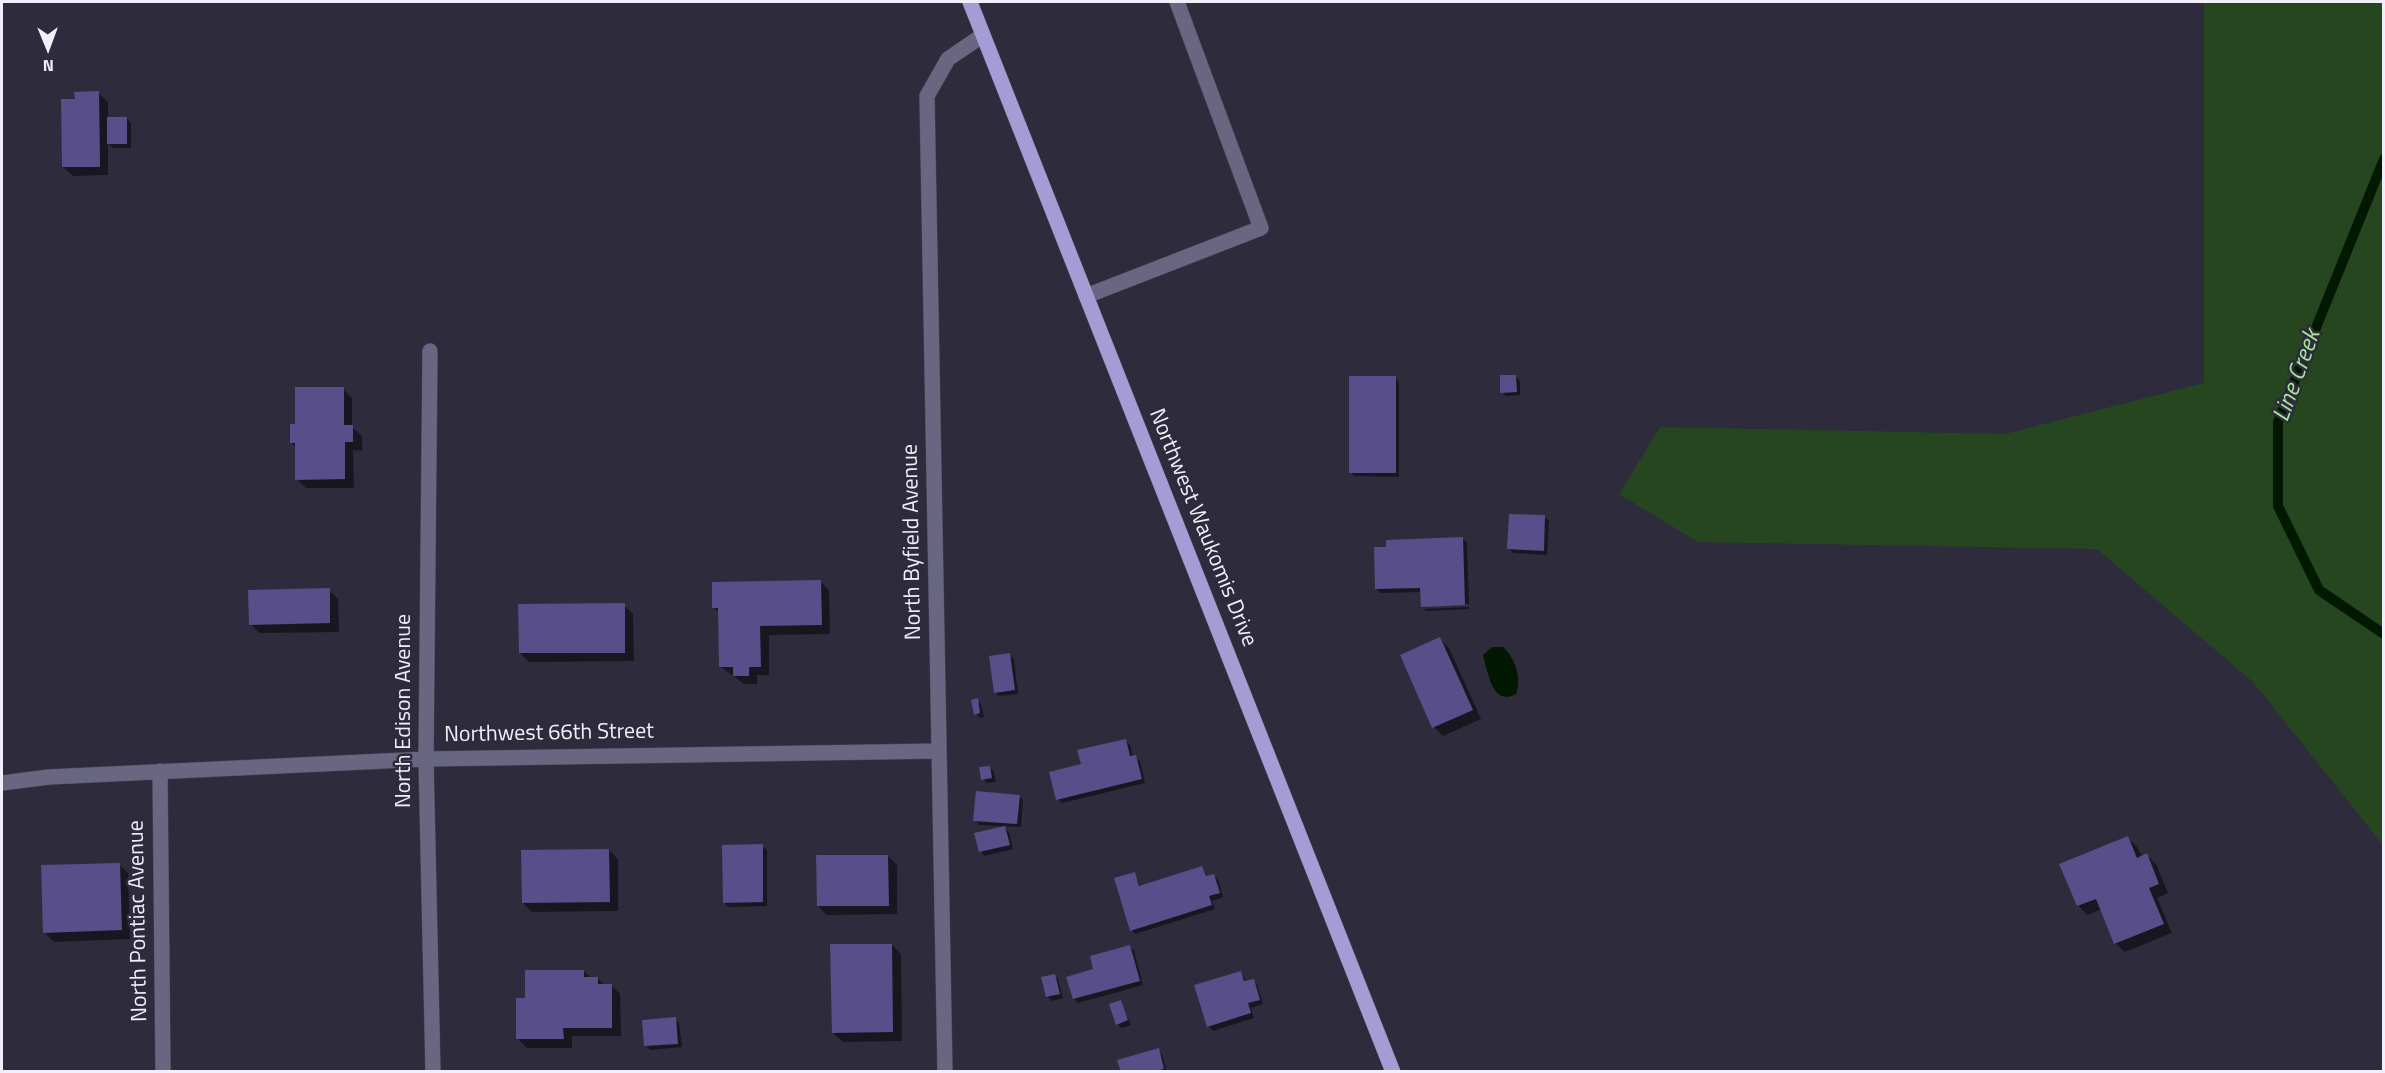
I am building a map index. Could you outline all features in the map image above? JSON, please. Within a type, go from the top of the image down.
[{"type":"main road","name":"Northwest Waukomis Drive","points":[[970,2],[1393,1071]]},
{"type":"street","points":[[1086,296],[1261,228],[1177,2]]},
{"type":"street","name":"North Byfield Avenue","points":[[945,1071],[927,96],[948,59],[983,35]]},
{"type":"street","name":"North Edison Avenue","points":[[430,351],[426,759],[433,1071]]},
{"type":"street","name":"Northwest 66th Street","points":[[2,783],[49,777],[426,759],[939,751]]},
{"type":"street","name":"North Pontiac Avenue","points":[[160,771],[163,1071]]},
{"type":"green space","points":[[2204,2],[2383,2],[2383,845],[2253,682],[2097,549],[1698,542],[1619,494],[1660,427],[2005,434],[2204,383]]},
{"type":"shaded area","points":[[1492,647],[1503,647],[1514,662],[1518,675],[1516,694],[1508,697],[1501,696],[1492,686],[1483,655]]},
{"type":"building","points":[[99,91],[100,167],[62,167],[61,99],[75,99],[74,92]]},
{"type":"building","points":[[107,117],[127,117],[127,144],[107,144]]},
{"type":"building","points":[[1500,375],[1516,375],[1517,392],[1500,393]]},
{"type":"building","points":[[1349,376],[1396,376],[1396,473],[1349,473]]},
{"type":"building","points":[[295,387],[344,387],[344,425],[353,425],[353,442],[345,442],[345,479],[295,480],[295,443],[290,443],[290,424],[295,424]]},
{"type":"building","points":[[1509,514],[1545,515],[1544,551],[1507,549]]},
{"type":"building","points":[[1463,537],[1465,605],[1421,607],[1420,588],[1375,589],[1374,547],[1386,547],[1386,540]]},
{"type":"building","points":[[821,580],[822,625],[760,626],[761,667],[749,667],[749,676],[733,676],[733,667],[719,667],[718,608],[712,608],[712,582]]},
{"type":"building","points":[[330,588],[330,623],[249,625],[248,590]]},
{"type":"building","points":[[625,603],[625,653],[519,653],[518,604]]},
{"type":"building","points":[[1440,637],[1473,710],[1432,728],[1400,655]]},
{"type":"building","points":[[1010,653],[1015,690],[994,693],[989,656]]},
{"type":"building","points":[[978,698],[980,713],[974,715],[971,700]]},
{"type":"building","points":[[1126,739],[1130,756],[1136,755],[1142,779],[1056,800],[1049,772],[1081,764],[1077,750]]},
{"type":"building","points":[[990,766],[992,778],[981,780],[979,767]]},
{"type":"building","points":[[976,791],[1020,795],[1017,824],[973,821]]},
{"type":"building","points":[[1005,826],[1010,845],[979,852],[974,833]]},
{"type":"building","points":[[2128,836],[2137,858],[2147,853],[2159,884],[2149,888],[2164,924],[2114,944],[2096,899],[2077,906],[2059,864]]},
{"type":"building","points":[[763,844],[763,902],[723,903],[722,845]]},
{"type":"building","points":[[609,849],[610,902],[522,903],[521,850]]},
{"type":"building","points":[[816,855],[888,855],[889,906],[817,906]]},
{"type":"building","points":[[120,863],[122,930],[43,933],[41,865]]},
{"type":"building","points":[[1202,866],[1206,876],[1214,874],[1220,893],[1209,896],[1212,905],[1130,931],[1114,878],[1135,872],[1139,886]]},
{"type":"building","points":[[830,944],[892,944],[893,1032],[832,1033]]},
{"type":"building","points":[[1130,945],[1140,981],[1073,999],[1066,977],[1093,969],[1090,956]]},
{"type":"building","points":[[525,970],[584,970],[584,977],[598,977],[598,984],[612,984],[612,1028],[563,1028],[564,1039],[516,1039],[516,998],[525,998]]},
{"type":"building","points":[[1241,971],[1244,981],[1254,979],[1260,1000],[1248,1003],[1251,1013],[1207,1027],[1194,985]]},
{"type":"building","points":[[1055,974],[1060,994],[1046,997],[1041,977]]},
{"type":"building","points":[[1121,1000],[1128,1020],[1116,1025],[1109,1004]]},
{"type":"building","points":[[676,1017],[678,1044],[644,1046],[642,1020]]},
{"type":"building","points":[[1159,1048],[1164,1069],[1153,1072],[1121,1072],[1117,1060]]},
{"type":"waterway","name":"Line Creek","points":[[2384,159],[2278,422],[2278,506],[2319,590],[2384,634]]}]
